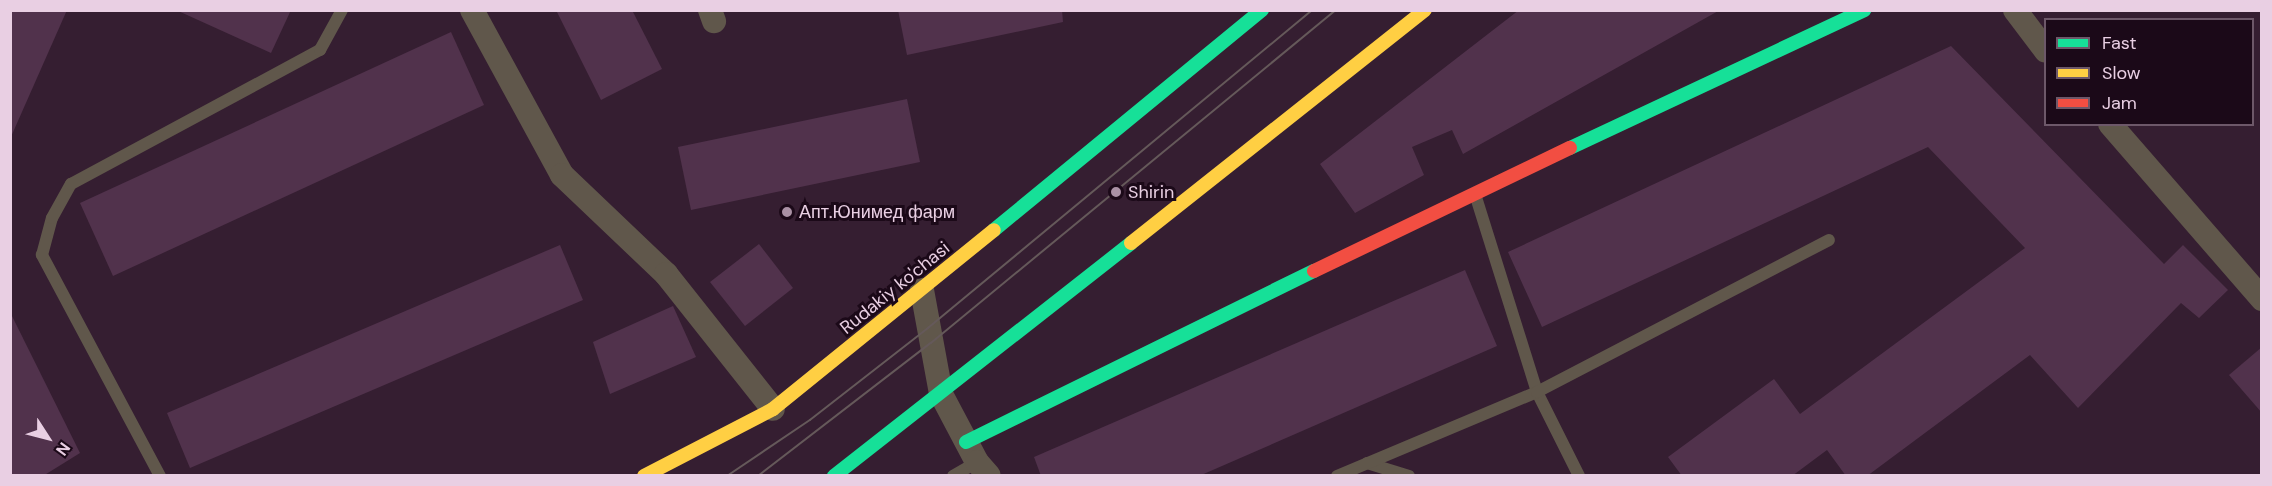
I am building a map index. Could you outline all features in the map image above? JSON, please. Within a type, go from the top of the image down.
[{"type":"main road","name":"Rudakiy ko'chasi","points":[[644,476],[773,409],[922,290],[1262,10]]},
{"type":"main road","points":[[834,476],[941,394],[1425,10]]},
{"type":"main road","points":[[977,460],[1474,193],[1864,10]]},
{"type":"street","points":[[472,10],[562,175],[666,274],[773,409]]},
{"type":"street","points":[[2015,10],[2044,48]]},
{"type":"street","points":[[2112,126],[2262,299]]},
{"type":"street","points":[[922,290],[941,394],[977,460]]},
{"type":"lane","points":[[160,476],[42,255],[52,218],[71,184],[320,50],[342,10]]},
{"type":"lane","points":[[1474,193],[1537,392],[1579,476]]},
{"type":"lane","points":[[1337,476],[1537,392],[1829,240]]},
{"type":"lane","points":[[953,476],[977,460]]},
{"type":"lane","points":[[1367,463],[1409,476]]},
{"type":"building","points":[[10,10],[67,10],[10,139]]},
{"type":"building","points":[[176,10],[291,10],[271,53]]},
{"type":"building","points":[[556,10],[632,10],[662,69],[601,100]]},
{"type":"building","points":[[898,10],[1062,10],[1063,22],[907,55]]},
{"type":"building","points":[[1519,10],[1720,10],[1463,154],[1452,130],[1412,147],[1424,175],[1355,213],[1320,164]]},
{"type":"building","points":[[451,32],[484,105],[113,276],[80,203]]},
{"type":"building","points":[[1951,46],[2164,264],[2183,245],[2228,290],[2199,318],[2181,303],[2078,408],[2030,355],[1867,476],[1846,476],[1827,450],[1792,476],[1682,476],[1668,457],[1774,379],[1800,414],[2025,248],[1928,147],[1542,327],[1508,252]]},
{"type":"building","points":[[907,99],[920,162],[691,210],[678,147]]},
{"type":"building","points":[[759,244],[793,288],[745,326],[710,282]]},
{"type":"building","points":[[560,245],[583,300],[190,468],[167,413]]},
{"type":"building","points":[[1465,270],[1497,346],[1199,476],[1041,476],[1034,457]]},
{"type":"building","points":[[673,306],[696,357],[610,394],[593,342]]},
{"type":"building","points":[[10,312],[80,453],[43,476],[10,476]]},
{"type":"building","points":[[2262,347],[2262,413],[2229,375]]},
{"type":"tram line","points":[[727,476],[810,420],[928,328],[1313,10]]},
{"type":"tram line","points":[[758,476],[931,343],[1336,10]]},
{"type":"traffic: fast","points":[[994,230],[1262,10]]},
{"type":"traffic: fast","points":[[1570,148],[1864,10]]},
{"type":"traffic: fast","points":[[834,476],[1131,243]]},
{"type":"traffic: fast","points":[[966,442],[1314,271]]},
{"type":"traffic: slow","points":[[1131,243],[1425,10]]},
{"type":"traffic: slow","points":[[644,476],[773,409],[994,230]]},
{"type":"traffic: jam","points":[[1314,271],[1570,148]]},
{"type":"place","name":"Shirin","points":[[1116,192]]},
{"type":"place","name":"Апт.Юнимед фарм","points":[[787,212]]}]
